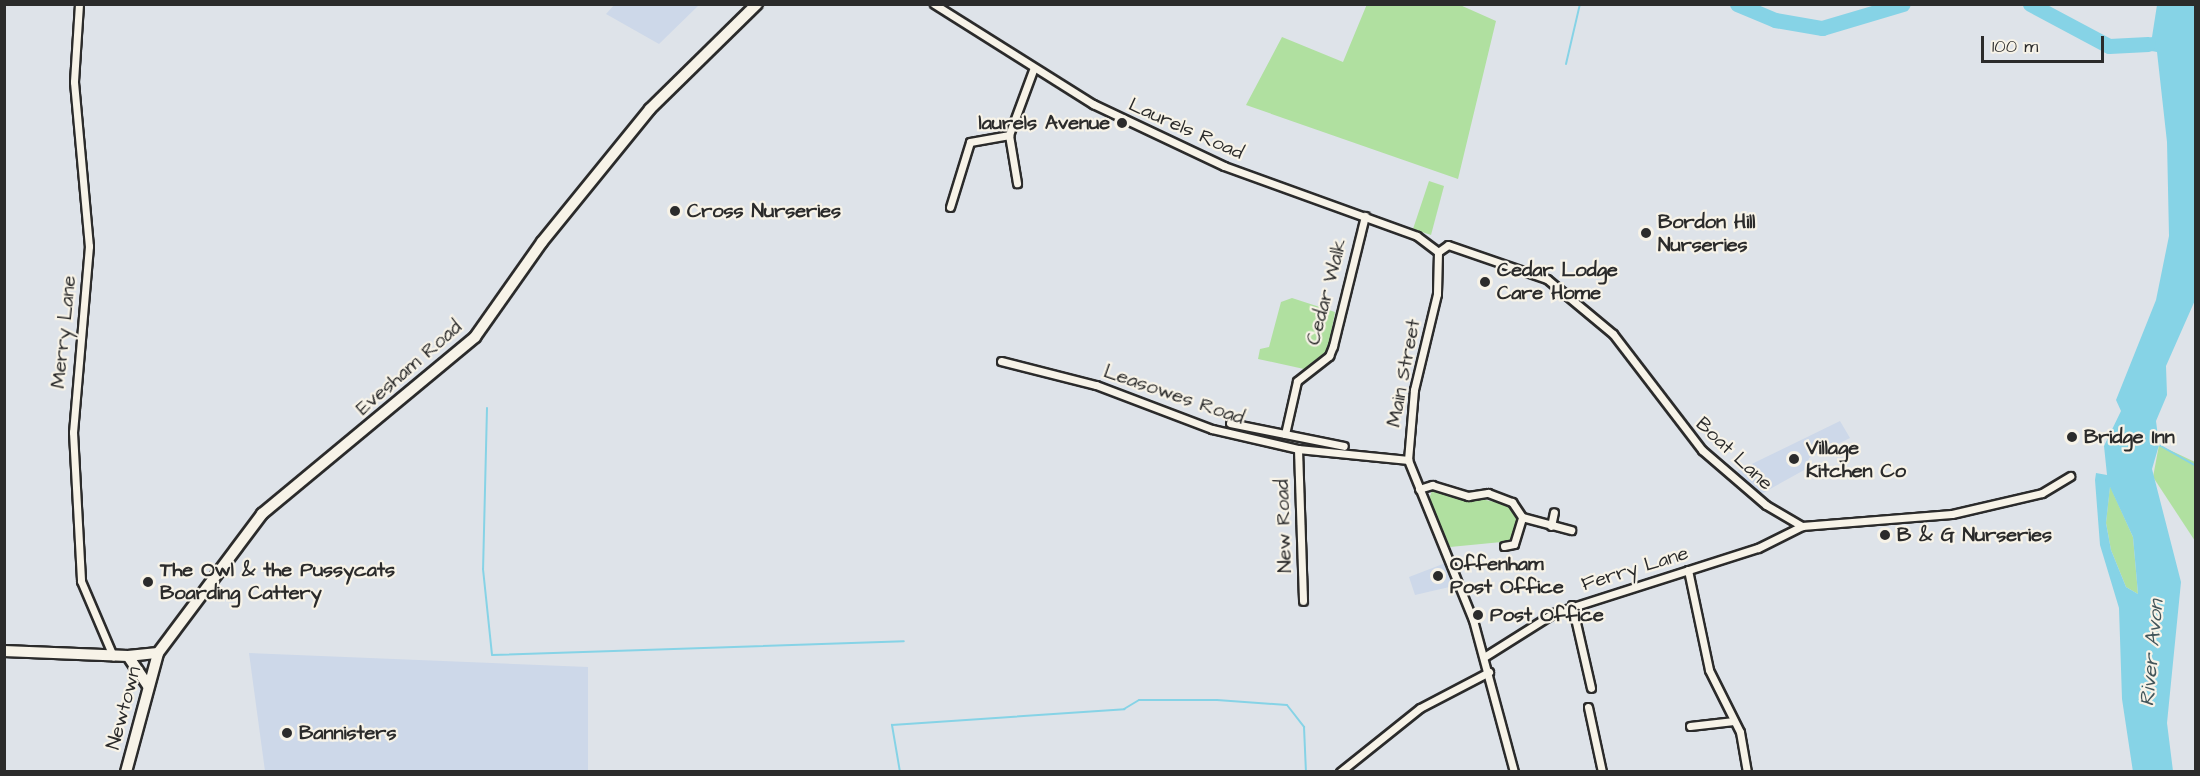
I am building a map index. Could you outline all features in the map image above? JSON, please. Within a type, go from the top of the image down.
[{"type":"main road","name":"Evesham Road","points":[[158,653],[262,514],[475,337],[542,242],[647,113],[757,4]]},
{"type":"main road","points":[[4,651],[113,656],[158,653]]},
{"type":"main road","name":"Newtown","points":[[126,771],[158,653]]},
{"type":"main road","points":[[128,656],[148,686]]},
{"type":"street","name":"Merry Lane","points":[[80,4],[74,82],[89,246],[73,432],[81,581],[113,656]]},
{"type":"street","name":"Laurels Road","points":[[934,4],[1033,70],[1207,159],[1417,236],[1438,252]]},
{"type":"street","points":[[1017,183],[1009,135],[1033,70]]},
{"type":"street","points":[[950,207],[970,142],[979,136],[1009,135]]},
{"type":"street","name":"Cedar Walk","points":[[1286,434],[1297,381],[1329,356],[1333,346],[1365,216]]},
{"type":"street","name":"Boat Lane","points":[[1438,252],[1448,245],[1547,279],[1613,334],[1702,450],[1766,506],[1802,526]]},
{"type":"street","name":"Main Street","points":[[1438,252],[1437,294],[1414,390],[1408,460],[1484,657],[1514,771]]},
{"type":"street","name":"Leasowes Road","points":[[1001,361],[1096,385],[1212,429],[1298,449],[1408,460]]},
{"type":"street","points":[[1230,423],[1344,446]]},
{"type":"street","name":"New Road","points":[[1298,449],[1303,602]]},
{"type":"street","points":[[1802,526],[1964,512],[2042,494],[2070,476]]},
{"type":"street","points":[[1419,489],[1432,484],[1468,496],[1488,493],[1512,502],[1522,517],[1571,530]]},
{"type":"street","points":[[1551,526],[1554,512]]},
{"type":"street","points":[[1514,544],[1522,517]]},
{"type":"street","name":"Ferry Lane","points":[[1484,657],[1572,606],[1758,548],[1802,526]]},
{"type":"street","points":[[1504,546],[1514,544],[1521,549]]},
{"type":"street","points":[[1688,570],[1709,670],[1734,721],[1747,771]]},
{"type":"street","points":[[1572,606],[1591,688]]},
{"type":"street","points":[[1340,771],[1420,708],[1489,672]]},
{"type":"street","points":[[1588,707],[1602,771]]},
{"type":"street","points":[[1690,726],[1734,721]]},
{"type":"shaded area","points":[[615,4],[699,5],[659,44],[606,14]]},
{"type":"shaded area","points":[[1840,421],[1850,438],[1809,458],[1806,469],[1754,498],[1727,476]]},
{"type":"shaded area","points":[[1448,562],[1458,585],[1415,595],[1409,577]]},
{"type":"shaded area","points":[[249,653],[588,667],[588,771],[265,771]]},
{"type":"green space","points":[[1367,4],[1460,5],[1496,21],[1458,179],[1246,105],[1282,37],[1343,62]]},
{"type":"green space","points":[[1429,181],[1444,186],[1431,235],[1413,229]]},
{"type":"green space","points":[[1292,298],[1335,312],[1328,350],[1304,369],[1258,359],[1260,349],[1269,347],[1281,302]]},
{"type":"green space","points":[[2159,445],[2195,462],[2195,541],[2153,477]]},
{"type":"green space","points":[[2110,486],[2133,537],[2138,594],[2126,587],[2111,550],[2106,523]]},
{"type":"green space","points":[[1433,488],[1512,506],[1518,518],[1512,541],[1450,547],[1429,499]]},
{"type":"water","name":"River Avon","points":[[2157,5],[2195,5],[2196,298],[2166,366],[2167,395],[2156,421],[2159,445],[2152,469],[2181,582],[2167,723],[2173,771],[2133,772],[2122,699],[2119,608],[2100,545],[2095,480],[2096,473],[2107,475],[2104,446],[2121,411],[2116,400],[2156,300],[2169,236],[2167,142],[2157,52],[2130,47],[2152,37]],"holes":[[[2110,487],[2133,537],[2138,594],[2126,587],[2111,550],[2106,523]]]},
{"type":"waterway","points":[[1566,64],[1580,4]]},
{"type":"waterway","points":[[1737,4],[1775,20],[1822,28],[1903,4]]},
{"type":"waterway","points":[[2030,4],[2109,46],[2148,44]]},
{"type":"waterway","points":[[487,408],[483,569],[492,655],[904,641]]},
{"type":"waterway","points":[[2159,445],[2196,466]]},
{"type":"waterway","points":[[900,772],[892,725],[1124,709],[1139,700],[1217,700],[1287,705],[1304,727],[1306,772]]},
{"type":"place","name":"laurels Avenue","points":[[1122,123]]},
{"type":"place","name":"Cross Nurseries","points":[[675,211]]},
{"type":"place","name":"Bordon Hill Nurseries","points":[[1646,233]]},
{"type":"place","name":"Cedar Lodge Care Home","points":[[1485,282]]},
{"type":"place","name":"Bridge Inn","points":[[2072,437]]},
{"type":"place","name":"Village Kitchen Co","points":[[1794,459]]},
{"type":"place","name":"B & G Nurseries","points":[[1885,535]]},
{"type":"place","name":"Offenham Post Office","points":[[1438,576]]},
{"type":"place","name":"The Owl & the Pussycats Boarding Cattery","points":[[148,582]]},
{"type":"place","name":"Post Office","points":[[1478,615]]},
{"type":"place","name":"Bannisters","points":[[287,733]]}]
